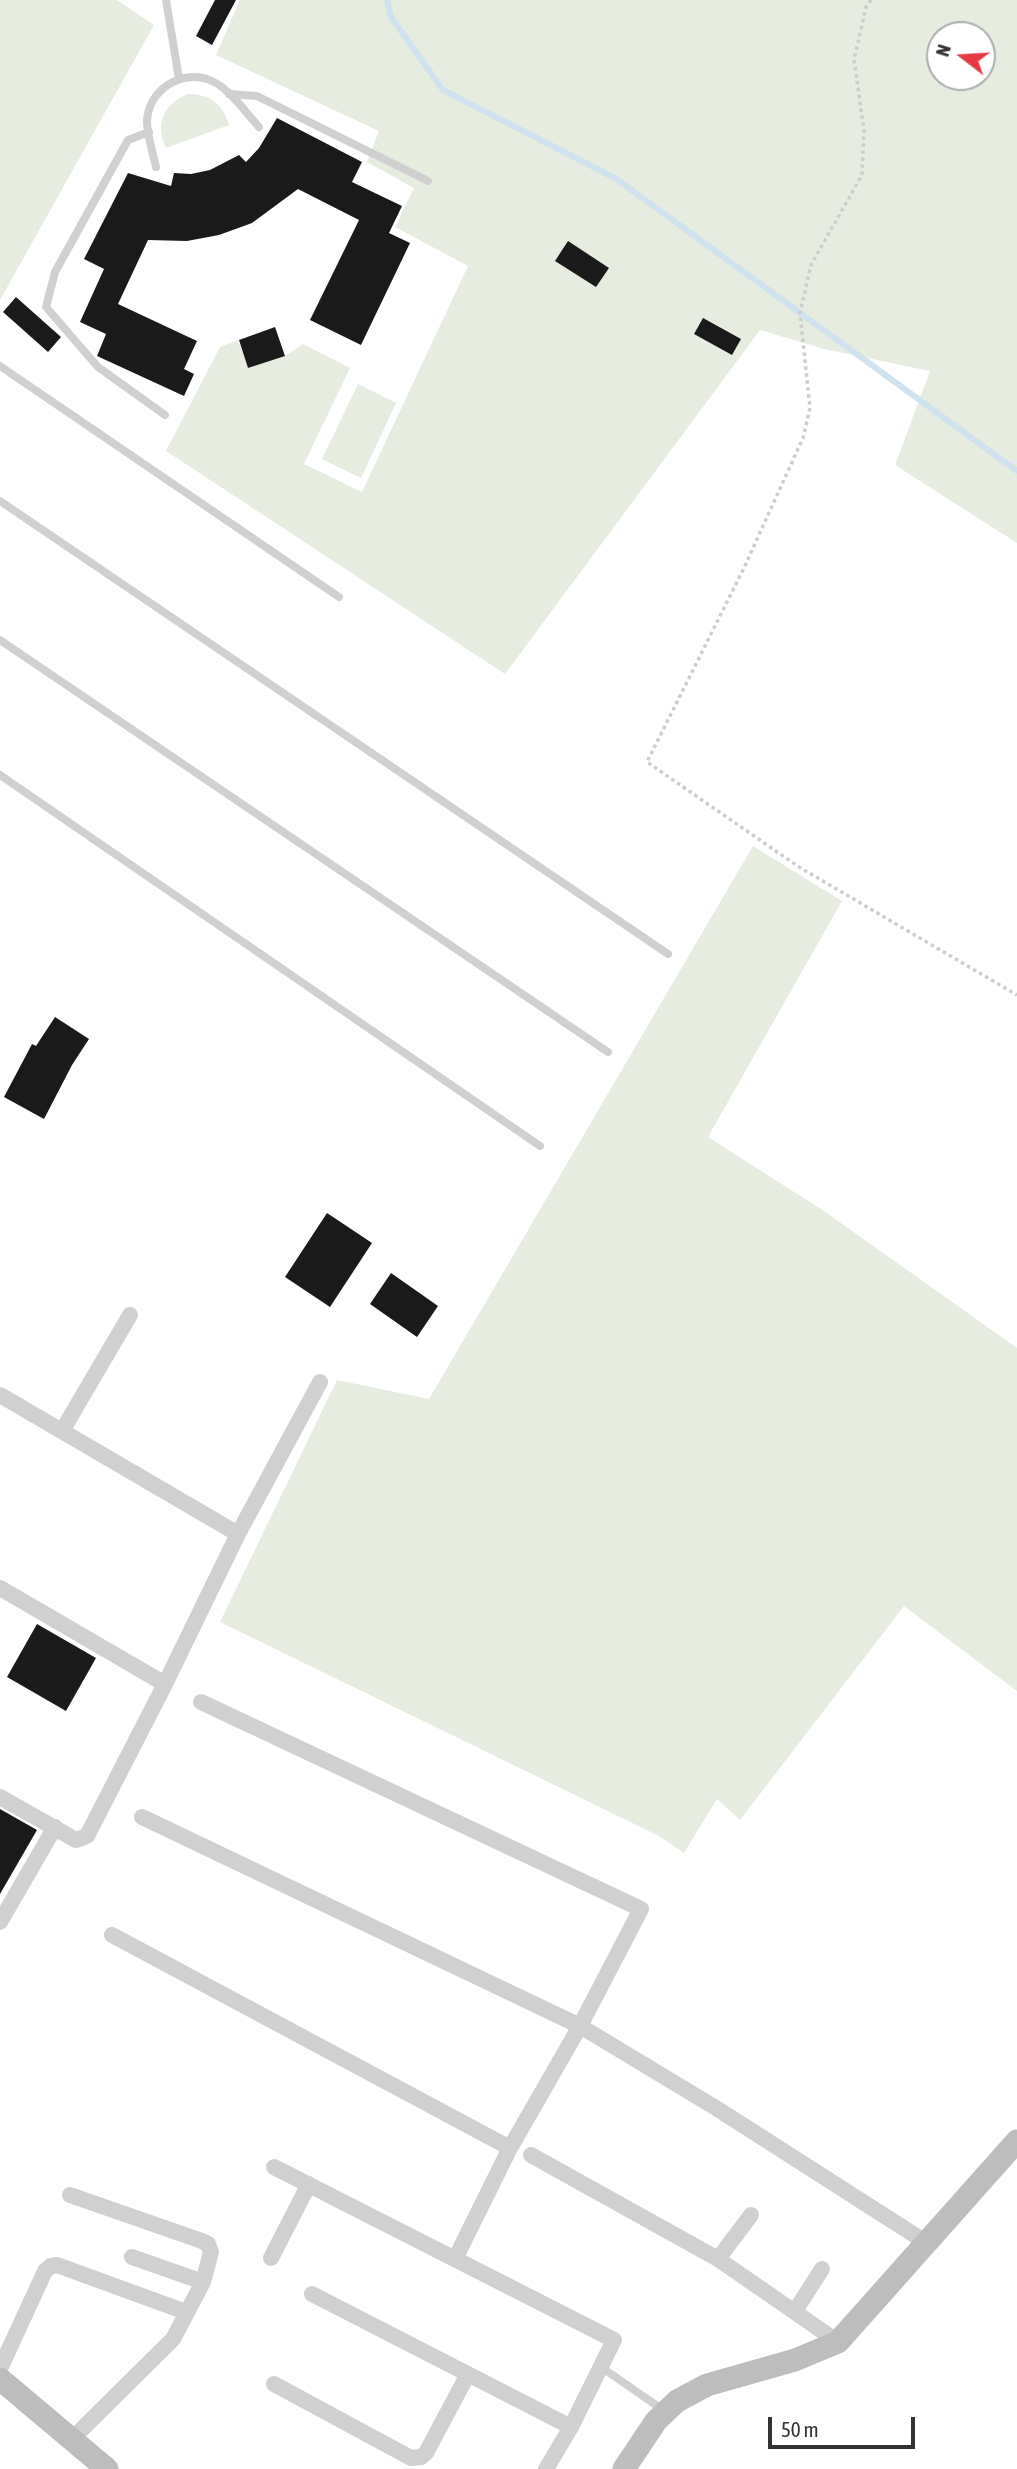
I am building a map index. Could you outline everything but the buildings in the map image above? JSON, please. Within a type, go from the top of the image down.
[{"type":"street","points":[[62,1431],[130,1315]]},
{"type":"street","points":[[0,1797],[76,1840],[87,1836],[238,1534],[320,1382]]},
{"type":"street","points":[[0,1395],[238,1534]]},
{"type":"street","points":[[0,1588],[165,1684]]},
{"type":"street","points":[[201,1702],[641,1909],[580,2026],[510,2148],[455,2259]]},
{"type":"street","points":[[142,1817],[580,2026],[716,2108],[927,2243]]},
{"type":"street","points":[[0,1922],[55,1827]]},
{"type":"street","points":[[112,1935],[510,2148]]},
{"type":"street","points":[[624,2469],[656,2421],[677,2401],[706,2385],[794,2360],[838,2342],[1017,2141]]},
{"type":"street","points":[[531,2155],[718,2259],[838,2342]]},
{"type":"street","points":[[274,2167],[614,2340],[571,2427],[546,2469]]},
{"type":"street","points":[[271,2258],[309,2184]]},
{"type":"street","points":[[70,2195],[208,2244],[211,2252],[202,2282],[173,2339],[72,2439]]},
{"type":"street","points":[[718,2259],[751,2215]]},
{"type":"street","points":[[132,2257],[202,2282]]},
{"type":"street","points":[[0,2369],[45,2271],[51,2266],[57,2265],[187,2312]]},
{"type":"street","points":[[795,2311],[822,2269]]},
{"type":"street","points":[[312,2294],[571,2427]]},
{"type":"street","points":[[274,2384],[411,2458],[421,2457],[426,2453],[468,2374]]},
{"type":"street","points":[[0,2379],[107,2469]]},
{"type":"lane","points":[[166,0],[179,79]]},
{"type":"lane","points":[[156,167],[149,132],[149,108],[157,94],[179,79],[197,76],[211,80],[229,94],[259,127]]},
{"type":"lane","points":[[229,94],[257,96],[428,181]]},
{"type":"lane","points":[[149,132],[128,140],[55,272],[46,307],[98,367],[165,415]]},
{"type":"lane","points":[[0,366],[339,597]]},
{"type":"lane","points":[[0,500],[668,954]]},
{"type":"lane","points":[[0,640],[608,1052]]},
{"type":"lane","points":[[0,775],[540,1146]]},
{"type":"lane","points":[[601,2367],[666,2412]]},
{"type":"path","points":[[871,0],[866,7],[854,60],[864,130],[862,175],[811,265],[800,313],[810,408],[803,438],[743,570],[647,762],[799,867],[1017,995]]},
{"type":"shaded area","points":[[0,0],[117,0],[154,25],[0,300]]},
{"type":"shaded area","points":[[240,0],[1017,0],[1017,543],[895,465],[930,371],[824,349],[760,330],[505,674],[166,451],[220,347],[238,340],[248,368],[285,356],[303,344],[350,368],[304,464],[362,492],[468,266],[395,227],[414,188],[367,162],[379,131],[216,55]]},
{"type":"shaded area","points":[[188,94],[203,96],[215,102],[223,111],[229,125],[166,148],[161,131],[164,116],[172,103]]},
{"type":"shaded area","points":[[358,384],[396,403],[361,478],[322,459]]},
{"type":"shaded area","points":[[753,846],[842,901],[708,1137],[824,1211],[1017,1348],[1017,1691],[904,1606],[740,1820],[717,1799],[684,1853],[659,1836],[220,1622],[337,1380],[429,1399]]},
{"type":"waterway","points":[[387,0],[391,17],[443,90],[615,178],[1017,471]]}]
